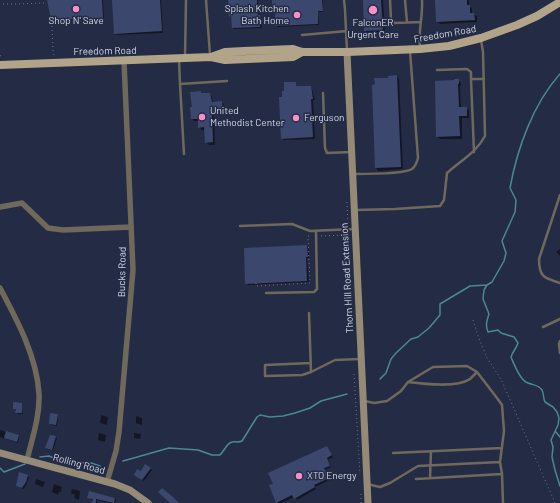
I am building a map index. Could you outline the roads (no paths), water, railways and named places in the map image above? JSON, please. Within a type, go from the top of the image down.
[{"type":"main road","name":"Freedom Road","points":[[0,65],[182,59],[210,57],[225,52],[244,51],[292,49],[302,52],[347,52],[410,50],[449,46],[481,38],[517,25],[537,16],[560,2]]},
{"type":"street","name":"Thorn Hill Road Extension","points":[[347,52],[354,210],[351,229],[361,359],[364,486],[368,503]]},
{"type":"street","name":"Bucks Road","points":[[107,482],[118,443],[133,270],[124,61]]},
{"type":"street","points":[[0,207],[22,203],[48,228],[62,230],[131,227]]},
{"type":"street","points":[[0,288],[28,347],[34,364],[38,387],[39,394],[37,417],[27,460]]},
{"type":"street","name":"Rolling Road","points":[[0,453],[107,482],[130,490],[148,503]]},
{"type":"lane","points":[[184,154],[180,84],[186,0]]},
{"type":"lane","points":[[206,0],[210,57]]},
{"type":"lane","points":[[344,0],[347,31],[347,52]]},
{"type":"lane","points":[[390,0],[392,20],[395,23],[421,22]]},
{"type":"lane","points":[[405,0],[407,22]]},
{"type":"lane","points":[[420,49],[418,32],[421,22],[422,0]]},
{"type":"lane","points":[[302,35],[347,31]]},
{"type":"lane","points":[[354,210],[440,206],[444,200],[447,172],[468,158],[481,144],[485,136],[483,52],[481,38]]},
{"type":"lane","points":[[352,174],[403,172],[411,170],[416,164],[418,158],[410,50]]},
{"type":"lane","points":[[437,70],[467,69],[471,72],[474,152]]},
{"type":"lane","points":[[471,79],[484,79]]},
{"type":"lane","points":[[180,84],[227,81]]},
{"type":"lane","points":[[323,93],[325,148],[327,152],[351,152]]},
{"type":"lane","points":[[560,195],[539,259],[539,267],[541,275],[547,279],[560,282]]},
{"type":"lane","points":[[240,226],[292,224],[306,230],[316,231],[351,229]]},
{"type":"lane","points":[[266,294],[314,292],[317,289],[316,231]]},
{"type":"lane","points":[[309,313],[311,372]]},
{"type":"lane","points":[[543,327],[559,319],[560,324]]},
{"type":"lane","points":[[560,341],[560,353]]},
{"type":"lane","points":[[311,363],[265,365],[265,376],[302,375],[334,360],[361,359]]},
{"type":"lane","points":[[363,401],[374,403],[387,401],[401,391],[408,382],[433,367],[466,366],[476,372],[502,405],[504,431],[500,462],[503,503]]},
{"type":"lane","points":[[408,382],[420,384],[456,384],[470,379],[476,372]]},
{"type":"lane","points":[[393,453],[502,448]]},
{"type":"lane","points":[[430,478],[431,451]]},
{"type":"lane","points":[[364,486],[380,487],[390,483],[418,466],[500,462]]},
{"type":"lane","points":[[416,479],[502,474]]},
{"type":"waterway","points":[[560,74],[550,86],[534,113],[522,143],[510,188],[516,200],[515,212],[502,241],[506,253],[504,261],[492,282],[487,285],[484,290],[483,299],[489,314],[486,325],[488,332],[498,330],[501,333],[514,337],[518,343],[511,357],[522,379],[525,382],[541,388],[545,402],[553,407],[557,412],[559,418],[558,425],[551,440],[553,447],[552,457],[560,486]]},
{"type":"waterway","points":[[380,379],[386,373],[391,359],[396,353],[411,339],[418,337],[429,328],[440,315],[440,304],[470,286],[487,285]]},
{"type":"waterway","points":[[123,461],[169,448],[198,450],[212,455],[220,455],[230,443],[242,441],[257,417],[260,415],[270,417],[283,416],[310,408],[321,401],[347,394]]},
{"type":"waterway","points":[[555,431],[560,437]]},
{"type":"waterway","points":[[40,457],[49,456],[63,462],[91,463],[100,466]]},
{"type":"waterway","points":[[0,468],[4,472],[25,464]]},
{"type":"place","name":"Shop N' Save","points":[[76,9]]},
{"type":"place","name":"FalconER Urgent Care","points":[[373,10]]},
{"type":"place","name":"Splash Kitchen Bath Home","points":[[297,15]]},
{"type":"place","name":"United Methodist Center","points":[[202,117]]},
{"type":"place","name":"Ferguson","points":[[296,118]]},
{"type":"place","name":"XTO Energy","points":[[299,476]]}]
